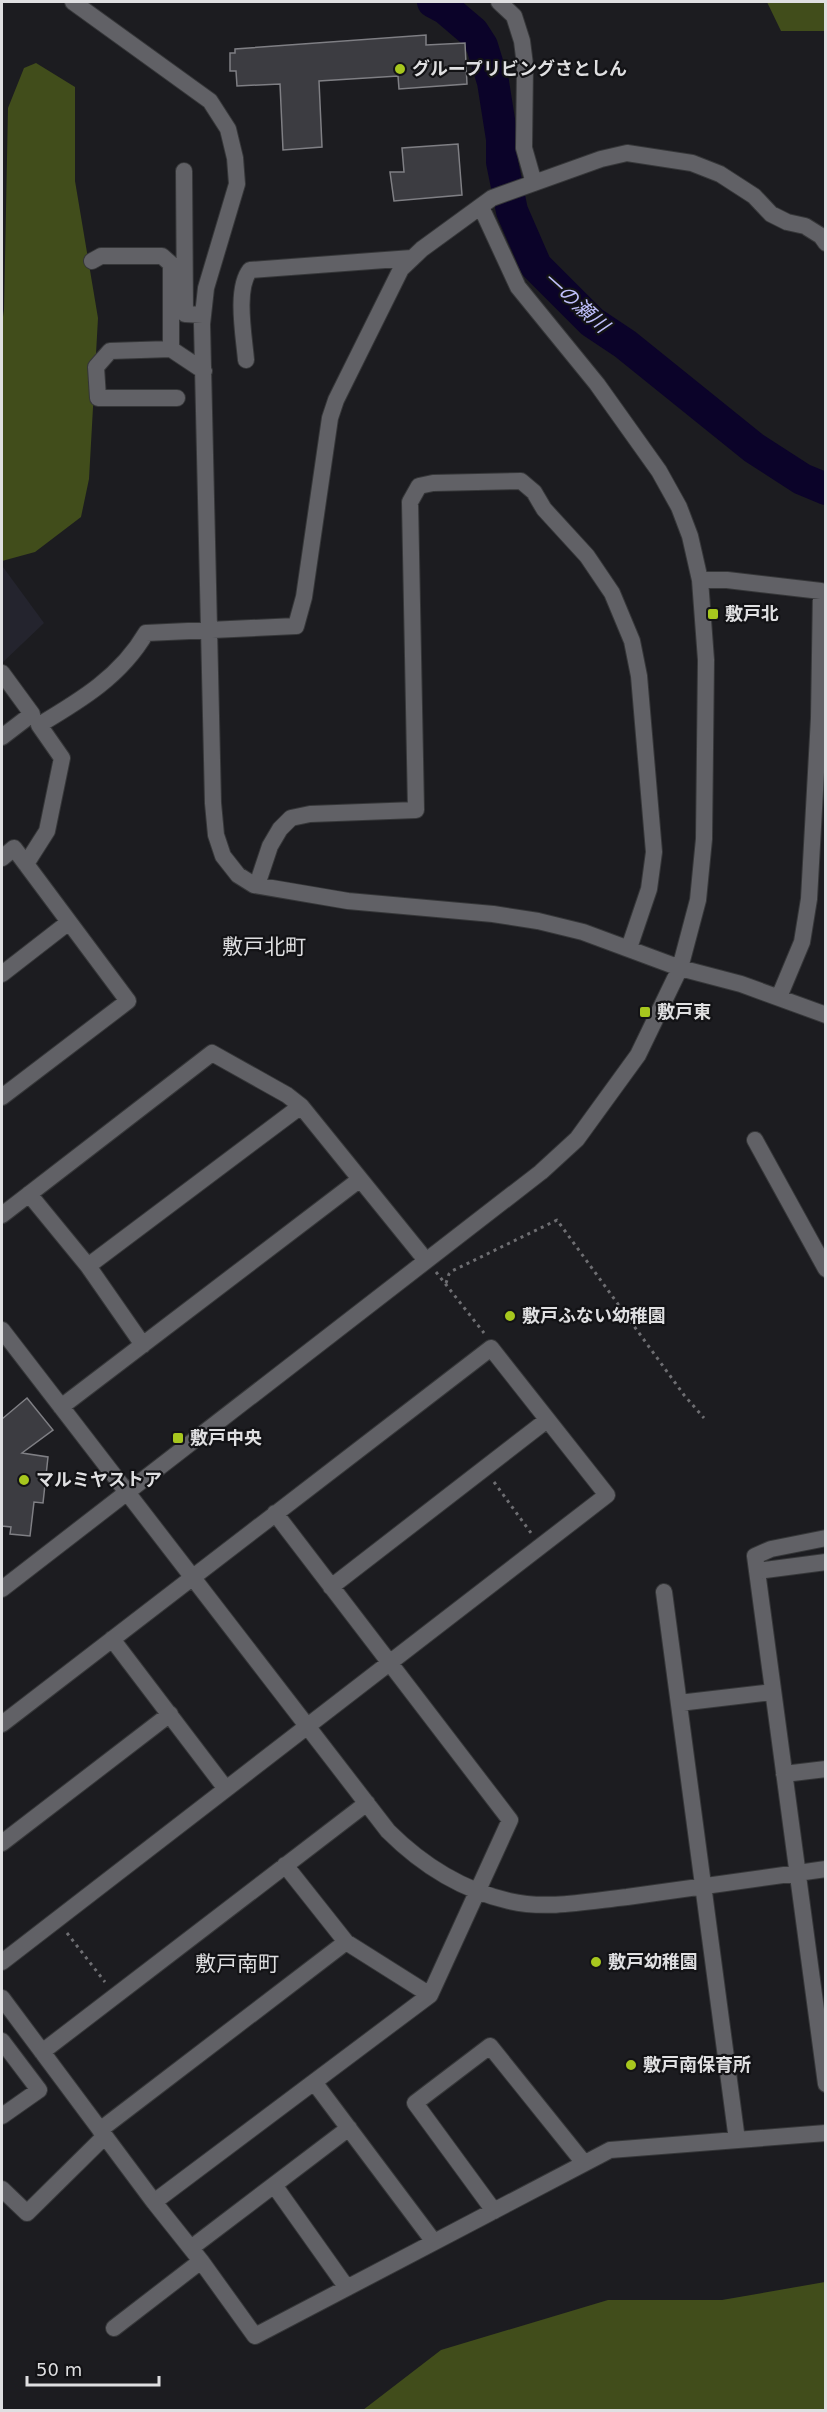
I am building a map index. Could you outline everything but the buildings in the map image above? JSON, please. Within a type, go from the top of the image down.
[{"type":"street","points":[[73,2],[210,101],[228,129],[235,158],[237,184],[206,288],[203,315],[207,629],[216,835],[223,856],[238,875],[257,885],[348,901],[470,912],[538,921],[583,932],[680,968],[780,998],[825,1015]]},
{"type":"street","points":[[499,2],[514,16],[522,40],[525,65],[524,148],[529,184]]},
{"type":"street","points":[[26,864],[47,831],[62,758],[39,725],[78,703],[111,675],[133,655],[146,633],[296,626],[304,597],[330,418],[336,400],[401,269],[442,232],[487,202],[529,184],[601,159],[627,153],[692,163],[720,174],[754,196],[771,214],[787,222],[805,226],[821,236],[825,243]]},
{"type":"street","points":[[184,171],[185,314],[203,315]]},
{"type":"street","points":[[2,1589],[542,1172],[577,1139],[638,1055],[680,968],[698,900],[705,839],[706,660],[699,580],[690,536],[669,489],[597,384],[518,287],[487,202]]},
{"type":"street","points":[[92,261],[101,256],[162,256],[171,264],[171,350]]},
{"type":"street","points":[[246,360],[243,279],[250,270],[412,258]]},
{"type":"street","points":[[177,398],[98,398],[96,367],[110,351],[171,350],[204,371]]},
{"type":"street","points":[[257,885],[270,846],[280,829],[291,818],[310,814],[416,810],[410,502],[419,486],[433,483],[521,481],[534,492],[544,509],[587,556],[612,593],[632,641],[639,676],[654,852],[648,889],[630,948]]},
{"type":"street","points":[[699,580],[727,580],[823,591],[809,898],[802,942],[780,998]]},
{"type":"street","points":[[2,673],[32,714],[2,737]]},
{"type":"street","points":[[2,858],[14,848],[128,1001],[2,1097]]},
{"type":"street","points":[[2,974],[69,922]]},
{"type":"street","points":[[2,1215],[212,1053],[287,1095],[301,1106],[420,1253]]},
{"type":"street","points":[[88,1266],[301,1106]]},
{"type":"street","points":[[755,1140],[825,1269]]},
{"type":"street","points":[[61,1407],[359,1180]]},
{"type":"street","points":[[29,1194],[88,1266],[143,1345]]},
{"type":"street","points":[[2,1330],[388,1831],[410,1853],[444,1876],[510,1902],[569,1904],[825,1869]]},
{"type":"street","points":[[2,1724],[491,1348],[607,1495],[2,1962]]},
{"type":"street","points":[[331,1587],[548,1420]]},
{"type":"street","points":[[154,2202],[430,1995],[510,1820],[275,1513]]},
{"type":"street","points":[[825,1538],[771,1550],[755,1556],[797,1873],[818,1968],[825,2084]]},
{"type":"street","points":[[757,1571],[825,1562]]},
{"type":"street","points":[[664,1592],[736,2140]]},
{"type":"street","points":[[112,1639],[226,1789]]},
{"type":"street","points":[[679,1704],[773,1692]]},
{"type":"street","points":[[2,1843],[170,1714]]},
{"type":"street","points":[[784,1774],[825,1769]]},
{"type":"street","points":[[42,2052],[367,1803]]},
{"type":"street","points":[[285,1865],[346,1942],[430,1995]]},
{"type":"street","points":[[2,2188],[27,2213],[103,2133],[346,1942]]},
{"type":"street","points":[[2,1998],[255,2336],[610,2150],[825,2133]]},
{"type":"street","points":[[2,2041],[7,2058],[39,2090],[2,2115]]},
{"type":"street","points":[[494,2211],[415,2103],[490,2046],[584,2163]]},
{"type":"street","points":[[314,2082],[434,2242]]},
{"type":"street","points":[[114,2328],[274,2185],[349,2128]]},
{"type":"street","points":[[274,2185],[347,2288]]},
{"type":"path","points":[[446,1282],[449,1274],[557,1220],[684,1395],[704,1418]]},
{"type":"path","points":[[444,1267],[449,1274]]},
{"type":"path","points":[[433,1270],[446,1282],[489,1339],[491,1348]]},
{"type":"path","points":[[484,1469],[541,1546]]},
{"type":"path","points":[[57,1919],[115,1996]]},
{"type":"shaded area","points":[[2,568],[44,623],[2,663]]},
{"type":"green space","points":[[767,2],[825,2],[825,31],[781,31]]},
{"type":"green space","points":[[36,63],[75,87],[75,181],[98,318],[89,479],[81,517],[35,552],[2,561],[2,324],[8,108],[24,68]]},
{"type":"green space","points":[[825,2282],[825,2410],[363,2410],[441,2350],[608,2300],[722,2300]]},
{"type":"waterway","name":"一の瀬川","points":[[433,2],[446,9],[473,32],[482,46],[493,82],[502,139],[502,162],[512,211],[536,266],[592,322],[625,344],[754,448],[802,479],[826,489]]},
{"type":"place","name":"グループリビングさとしん","points":[[400,69]]},
{"type":"place","name":"敷戸北","points":[[713,614]]},
{"type":"place","name":"敷戸東","points":[[645,1012]]},
{"type":"place","name":"敷戸ふない幼稚園","points":[[510,1316]]},
{"type":"place","name":"敷戸中央","points":[[178,1438]]},
{"type":"place","name":"マルミヤストア","points":[[24,1480]]},
{"type":"place","name":"敷戸幼稚園","points":[[596,1962]]},
{"type":"place","name":"敷戸南保育所","points":[[631,2065]]},
{"type":"district","name":"敷戸北町","points":[[264,947]]},
{"type":"district","name":"敷戸南町","points":[[237,1964]]}]
